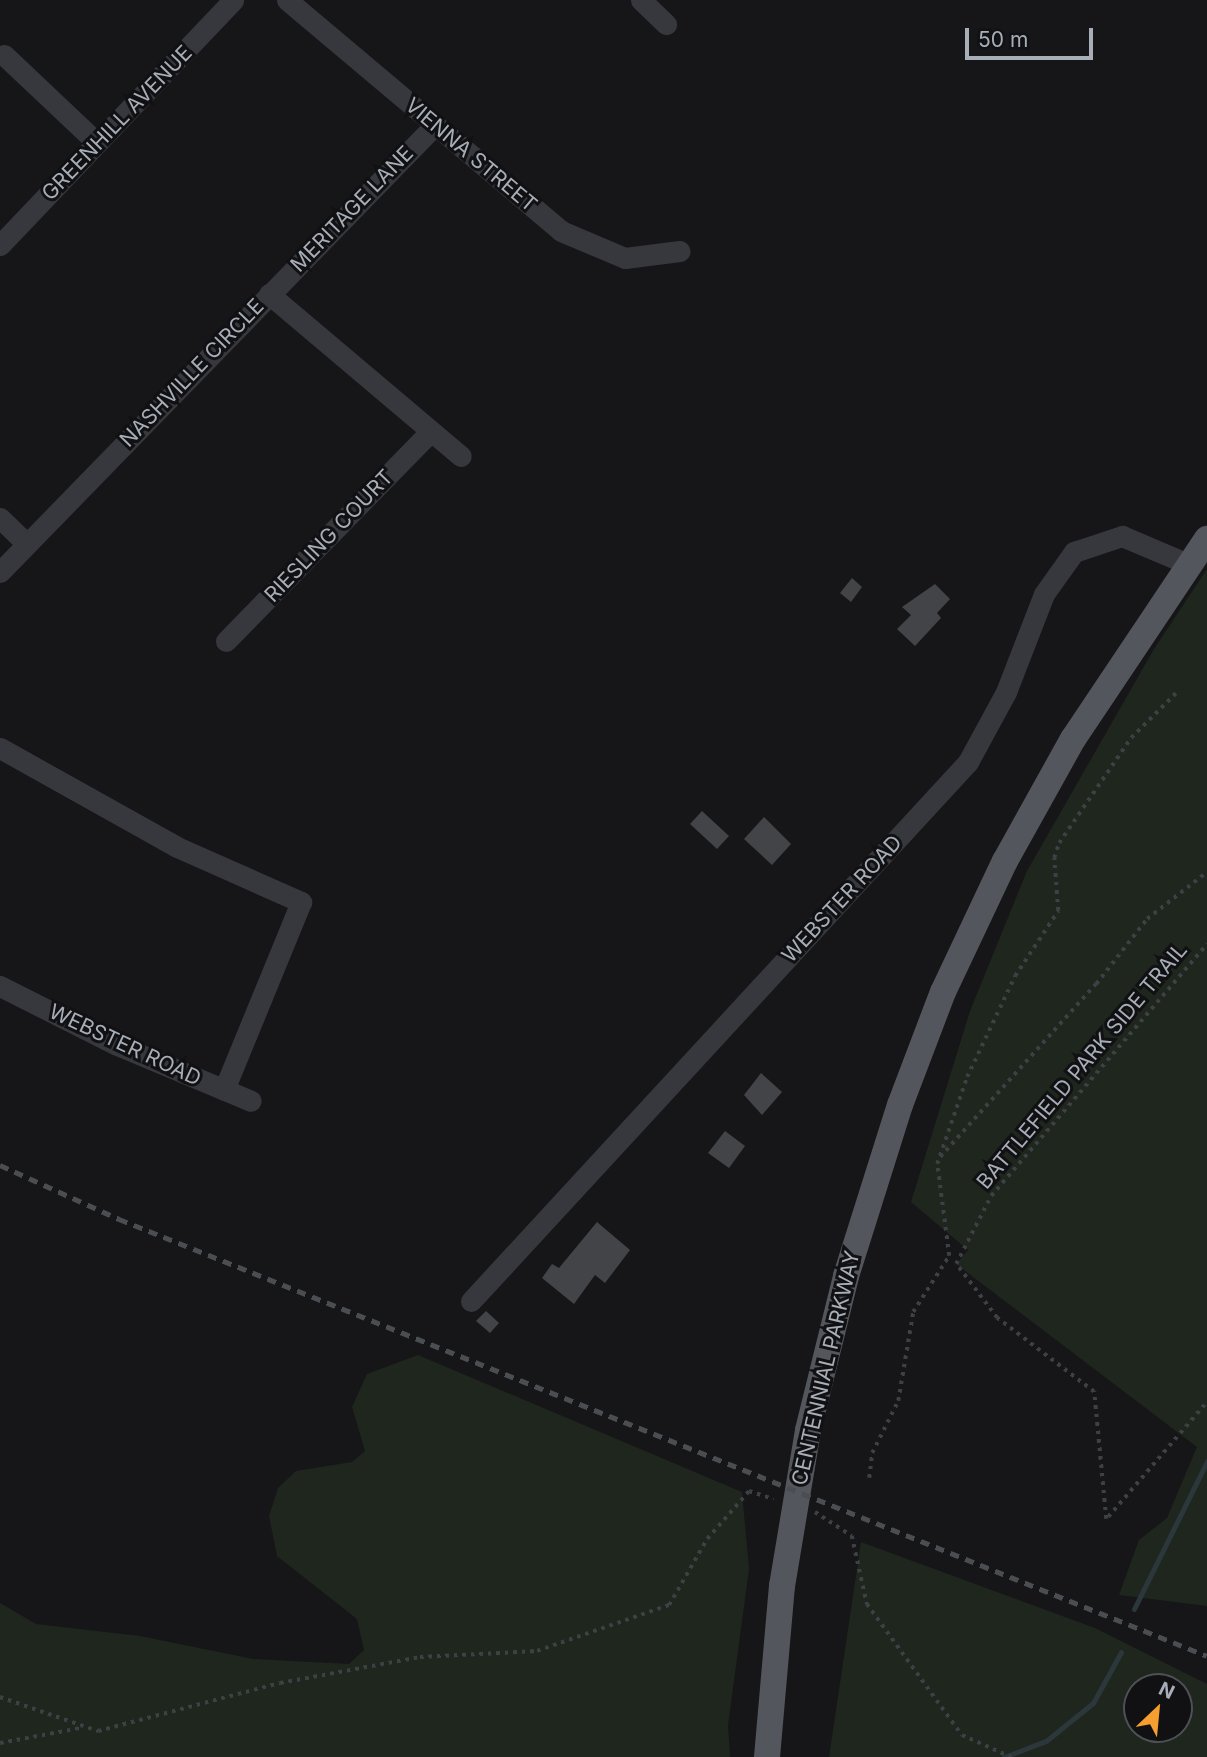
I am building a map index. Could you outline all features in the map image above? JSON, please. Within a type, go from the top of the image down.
[{"type":"main road","name":"CENTENNIAL PARKWAY","points":[[767,1757],[793,1513],[807,1430],[882,1156],[943,992],[1005,861],[1073,740],[1207,539]]},
{"type":"street","name":"GREENHILL AVENUE","points":[[0,245],[233,0]]},
{"type":"street","name":"VIENNA STREET","points":[[287,0],[562,231],[625,258],[680,251]]},
{"type":"street","points":[[641,0],[666,24]]},
{"type":"street","points":[[4,55],[97,143]]},
{"type":"street","name":"MERITAGE LANE","points":[[269,294],[435,125]]},
{"type":"street","name":"NASHVILLE CIRCLE","points":[[0,572],[269,294],[461,456]]},
{"type":"street","name":"RIESLING COURT","points":[[226,641],[431,431]]},
{"type":"street","points":[[0,518],[27,544]]},
{"type":"street","name":"WEBSTER ROAD","points":[[471,1301],[968,762],[1006,692],[1044,594],[1074,552],[1122,536],[1188,564]]},
{"type":"street","points":[[0,748],[177,847],[302,902],[223,1090]]},
{"type":"street","name":"WEBSTER ROAD","points":[[0,985],[251,1101]]},
{"type":"path","points":[[869,1478],[872,1453],[898,1401],[913,1312],[949,1256],[939,1158],[967,1077],[1014,976],[1058,911],[1054,858],[1059,843],[1132,738],[1177,692]]},
{"type":"path","points":[[939,1158],[1096,984],[1147,919],[1207,872]]},
{"type":"path","name":"BATTLEFIELD PARK SIDE TRAIL","points":[[1207,944],[991,1196],[956,1264],[997,1318],[1094,1392],[1106,1519],[1207,1402]]},
{"type":"path","points":[[0,1697],[98,1731],[280,1684],[420,1657],[537,1651],[669,1605],[707,1539],[749,1491]]},
{"type":"path","points":[[828,1517],[852,1535],[867,1604],[961,1735],[1011,1757]]},
{"type":"path","points":[[0,1743],[83,1727]]},
{"type":"shaded area","points":[[1207,569],[1207,1606],[1119,1595],[1139,1540],[1167,1518],[1197,1447],[956,1264],[968,1250],[911,1202],[970,1011],[1027,871],[1154,649]]},
{"type":"shaded area","points":[[418,1355],[742,1492],[749,1569],[728,1725],[730,1757],[0,1757],[0,1603],[36,1624],[140,1636],[253,1659],[349,1664],[364,1650],[357,1619],[277,1556],[269,1516],[278,1488],[296,1471],[352,1462],[365,1451],[352,1407],[367,1374]]},
{"type":"shaded area","points":[[861,1542],[1095,1628],[1185,1673],[1123,1673],[1123,1743],[1193,1743],[1193,1677],[1207,1684],[1207,1757],[829,1757]]},
{"type":"building","points":[[852,578],[862,587],[851,602],[840,593]]},
{"type":"building","points":[[935,584],[950,599],[937,613],[941,618],[915,646],[897,629],[911,615],[902,607]]},
{"type":"building","points":[[702,811],[729,836],[717,849],[690,824]]},
{"type":"building","points":[[764,817],[791,844],[772,865],[744,839]]},
{"type":"building","points":[[761,1073],[782,1092],[762,1115],[744,1095]]},
{"type":"building","points":[[725,1131],[745,1146],[729,1168],[708,1153]]},
{"type":"building","points":[[597,1222],[630,1250],[605,1283],[595,1275],[574,1304],[542,1278],[552,1264],[559,1268]]},
{"type":"building","points":[[486,1311],[499,1323],[490,1333],[476,1321]]},
{"type":"waterway","points":[[1134,1609],[1207,1461]]},
{"type":"waterway","points":[[1004,1757],[1046,1741],[1093,1703],[1121,1652]]},
{"type":"railway","points":[[0,1165],[119,1219],[1207,1656]]}]
